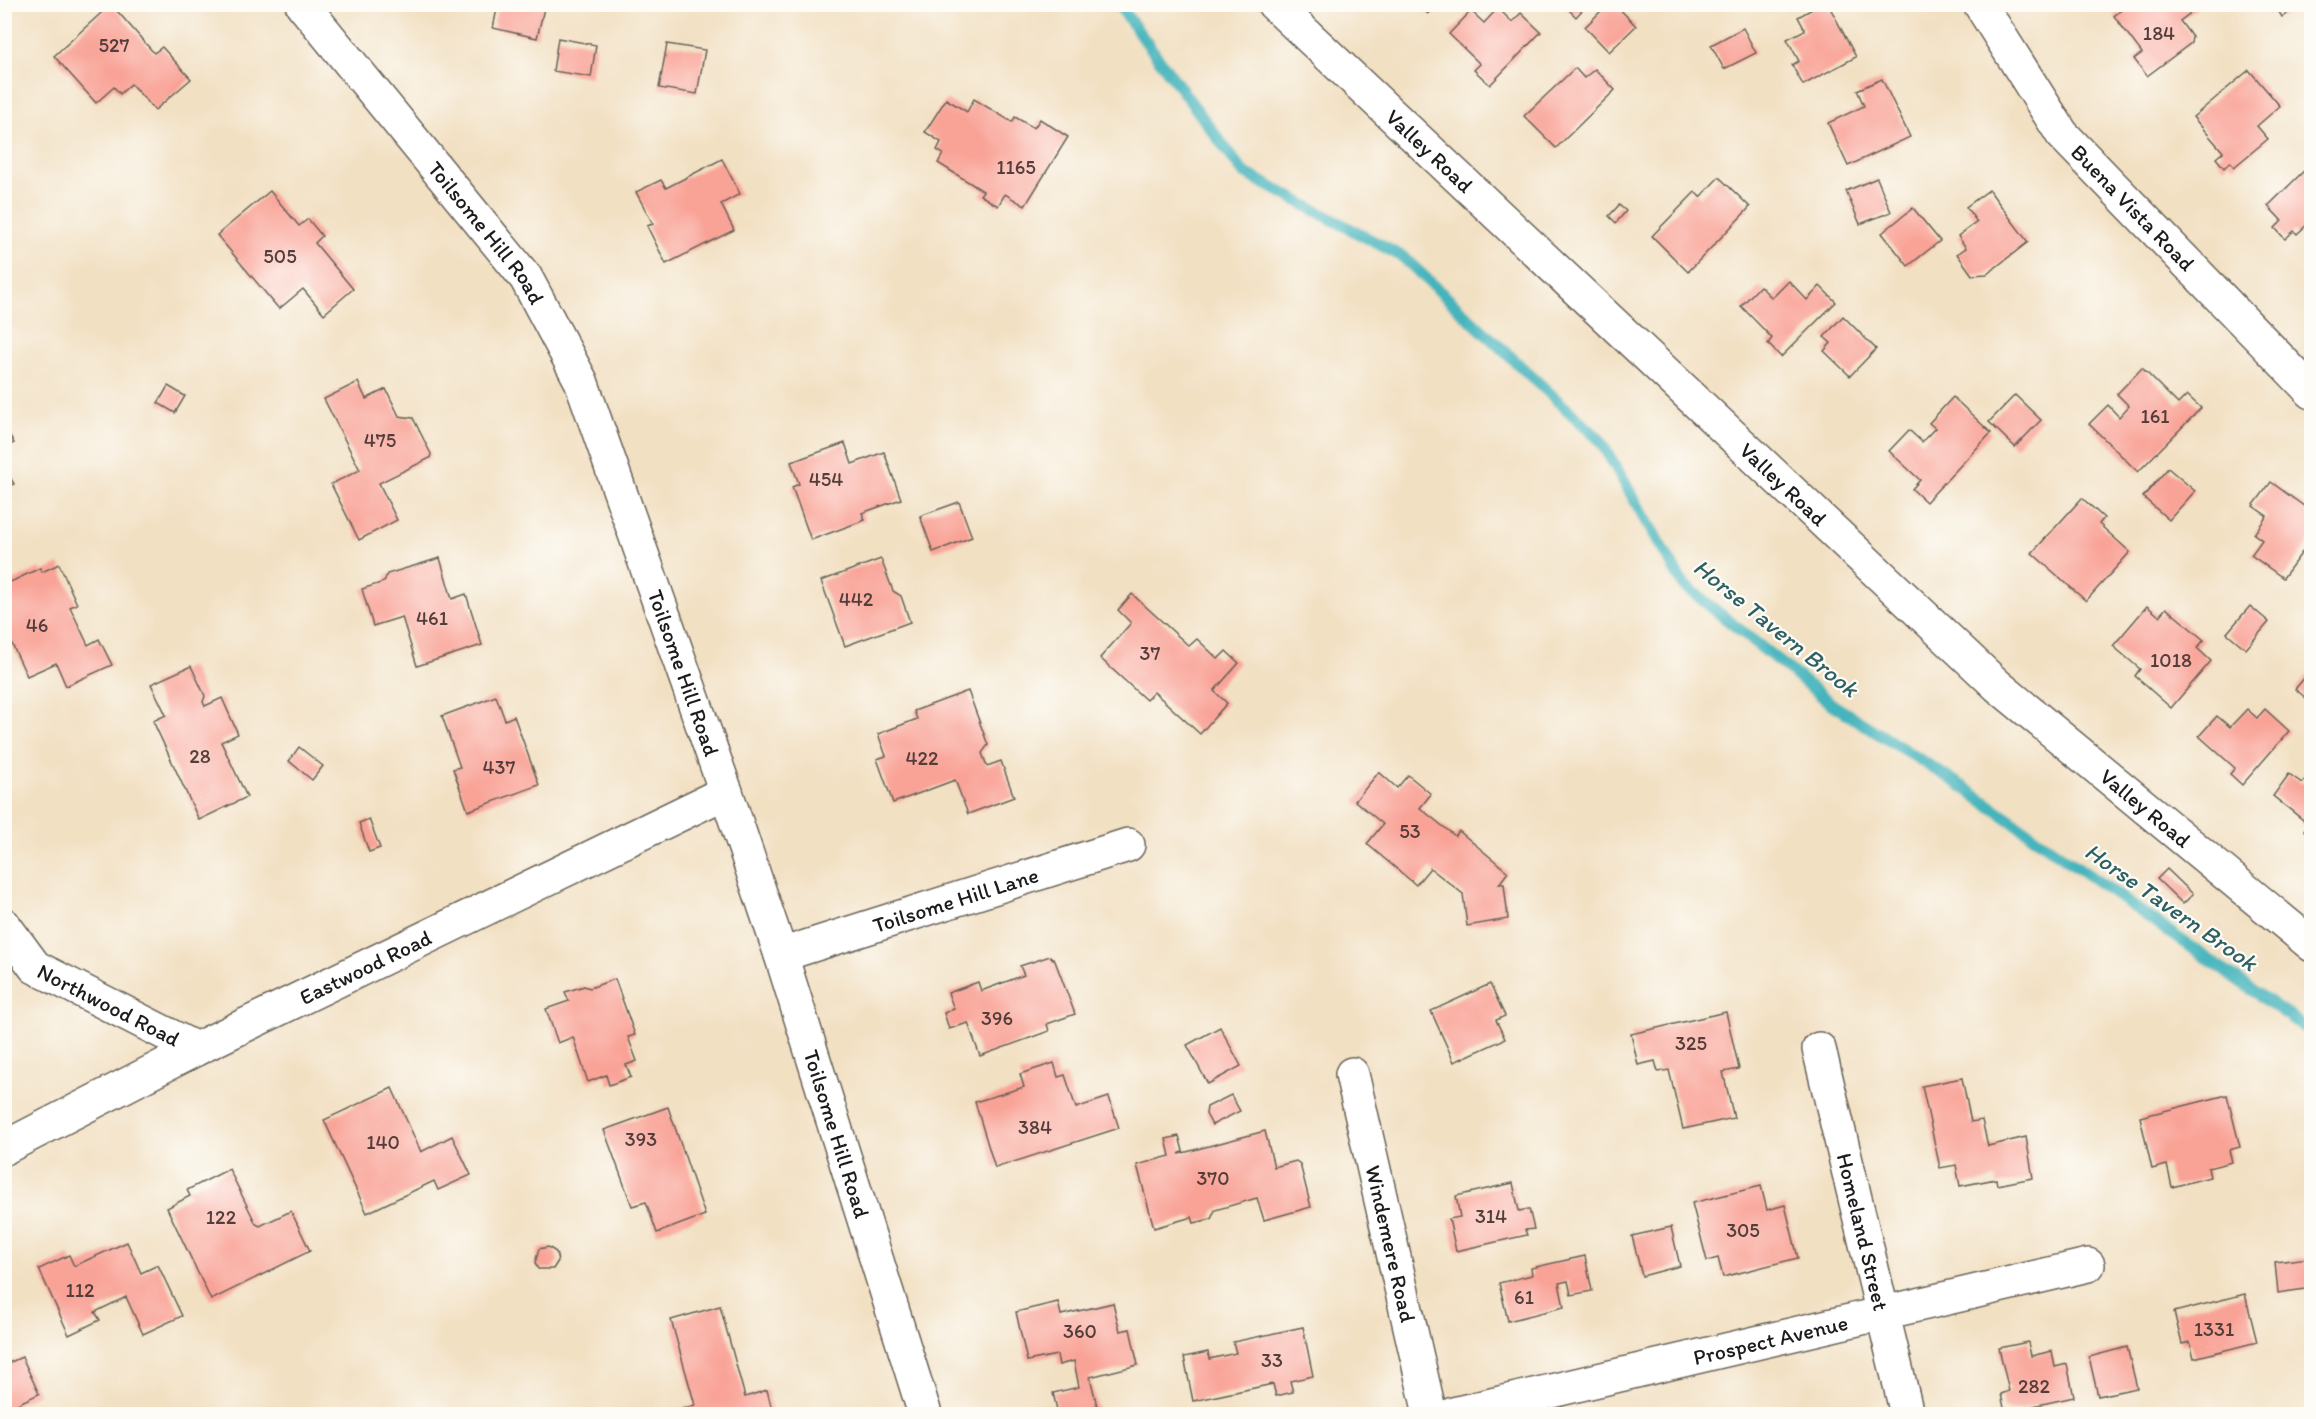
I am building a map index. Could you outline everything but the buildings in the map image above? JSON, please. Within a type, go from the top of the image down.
[{"type":"street","name":"Toilsome Hill Road","points":[[302,4],[526,278],[581,381],[781,955],[925,1414]]},
{"type":"street","name":"Valley Road","points":[[1275,4],[1998,686],[2312,945]]},
{"type":"street","name":"Buena Vista Road","points":[[1980,4],[2062,134],[2312,392]]},
{"type":"street","name":"Eastwood Road","points":[[4,1148],[196,1049],[726,792]]},
{"type":"street","name":"Toilsome Hill Lane","points":[[781,955],[1128,845]]},
{"type":"street","name":"Northwood Road","points":[[4,925],[35,967],[196,1049]]},
{"type":"street","name":"Homeland Street","points":[[1820,1049],[1907,1414]]},
{"type":"street","name":"Windemere Road","points":[[1352,1074],[1430,1414]]},
{"type":"street","name":"Prospect Avenue","points":[[1453,1414],[2088,1265]]},
{"type":"waterway","name":"Horse Tavern Brook","points":[[1118,4],[1243,172],[1403,257],[1600,440],[1683,584],[1833,705],[1962,786],[2312,1032]]}]
